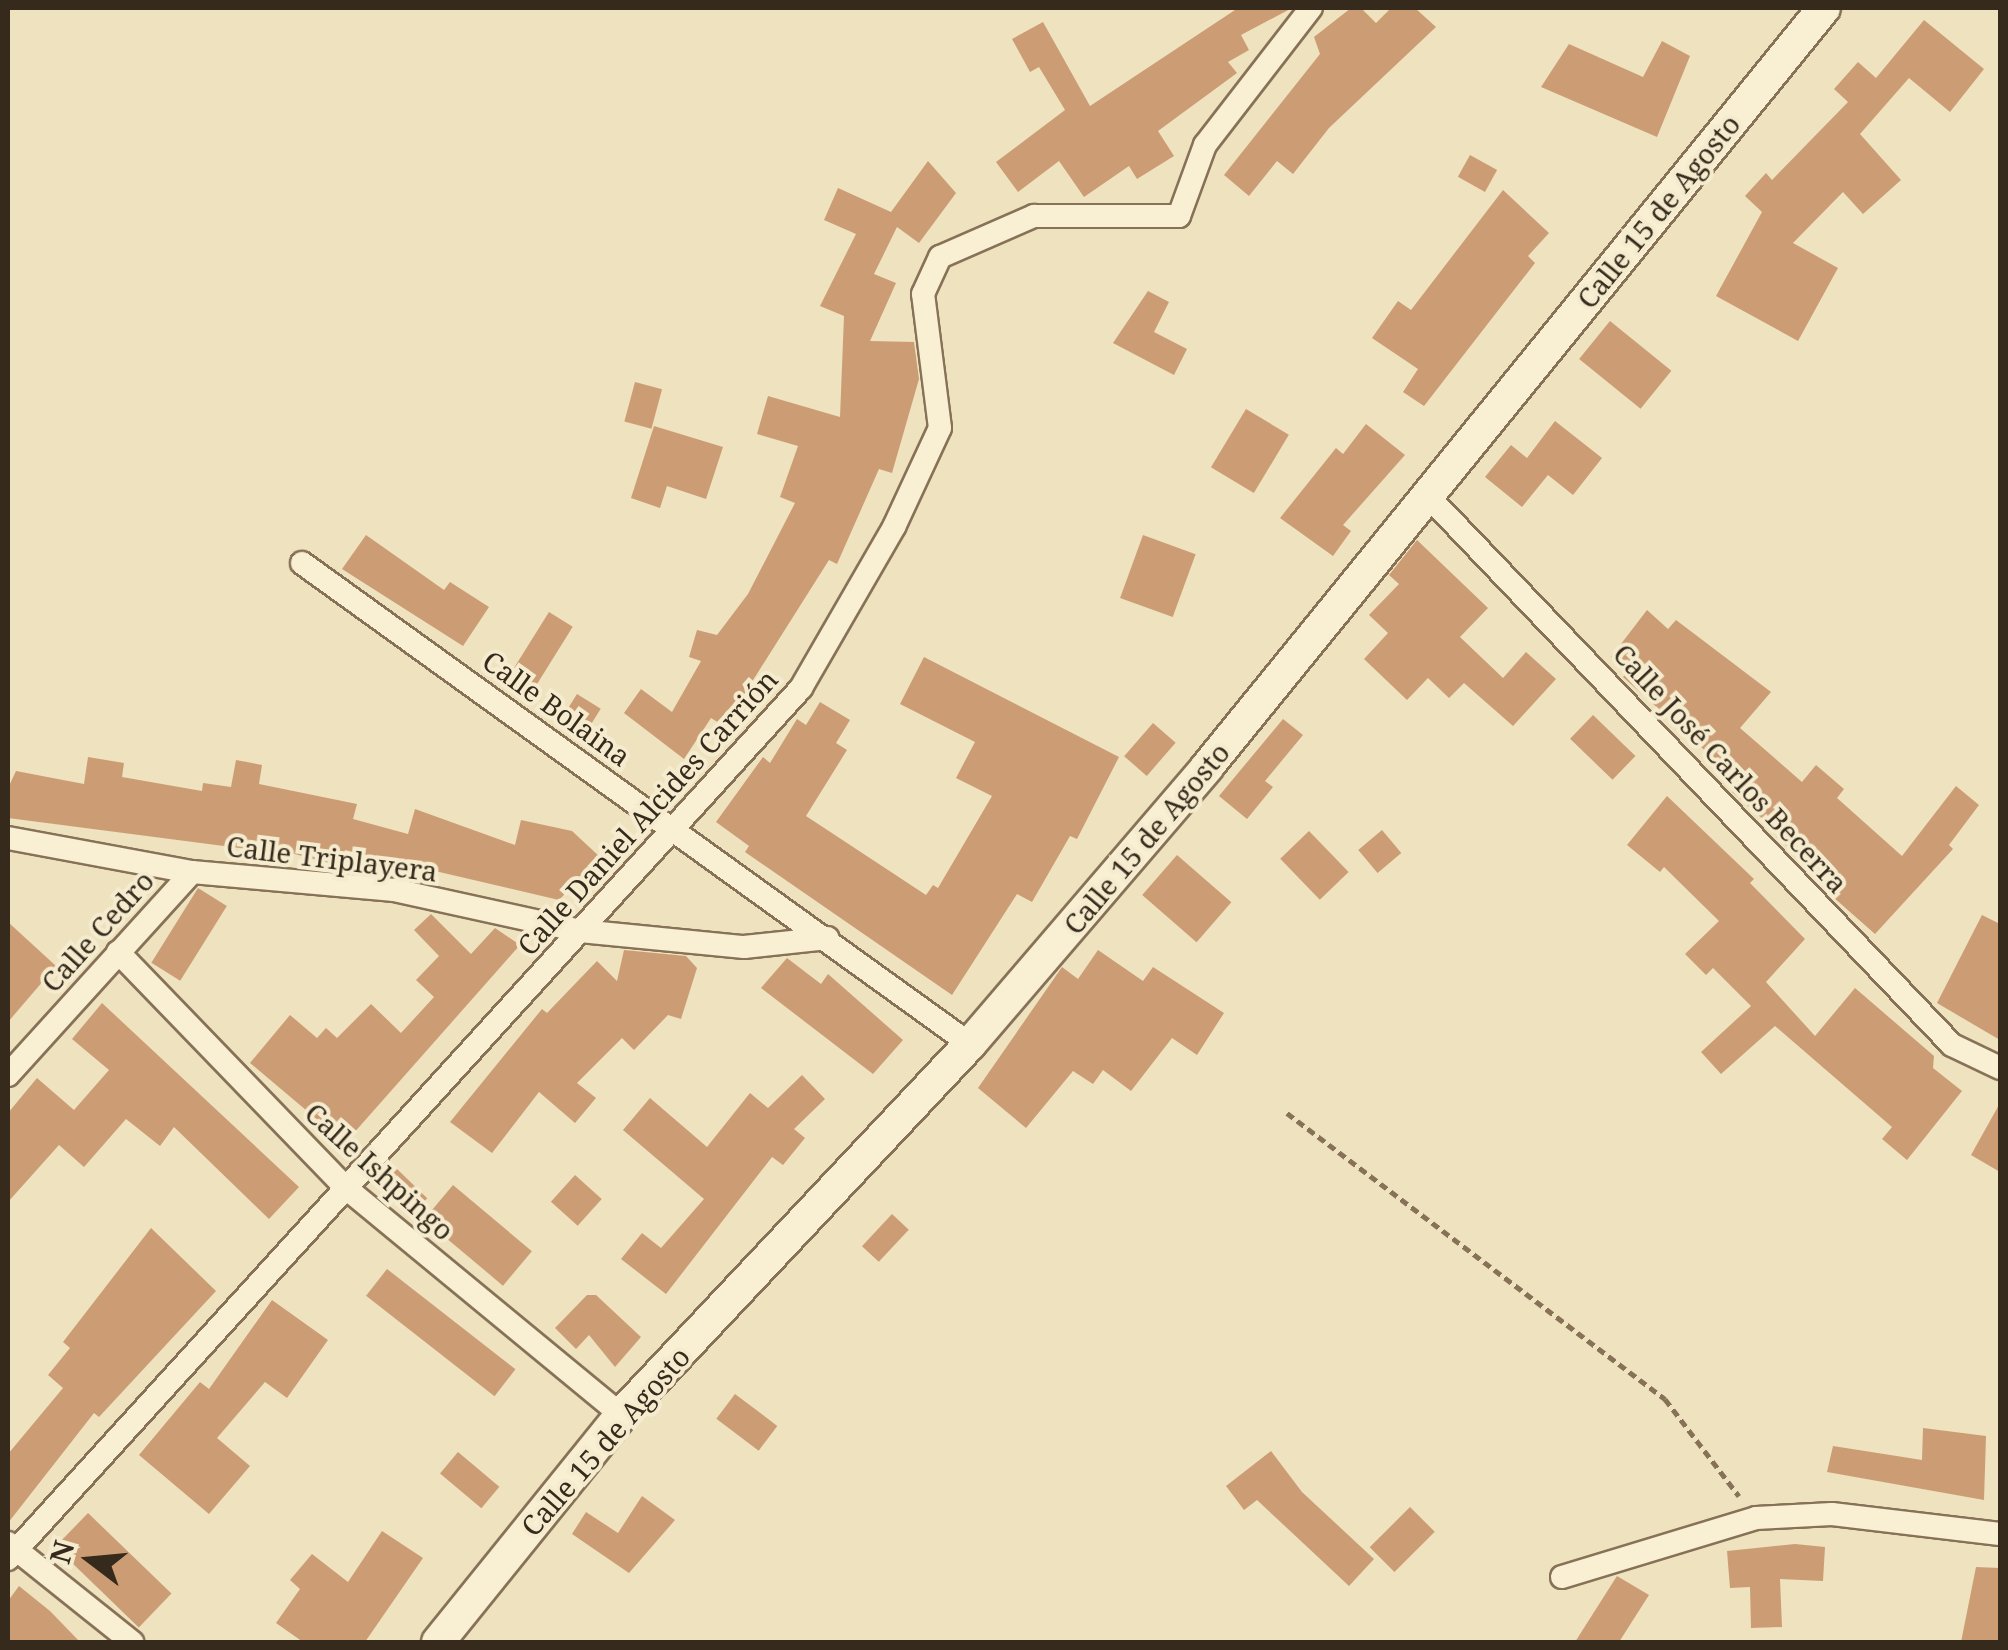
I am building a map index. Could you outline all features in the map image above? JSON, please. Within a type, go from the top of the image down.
[{"type":"street","name":"Calle Daniel Alcides Carrión","points":[[10,1550],[676,830],[801,688],[894,527],[940,428],[922,294],[940,258],[1034,216],[1180,216],[1204,145],[1311,8]]},
{"type":"street","name":"Calle 15 de Agosto","points":[[438,1642],[621,1415],[970,1044],[1207,768],[1824,8]]},
{"type":"street","name":"Calle José Carlos Becerra","points":[[1427,495],[1952,1045],[2000,1068]]},
{"type":"street","name":"Calle Bolaina","points":[[302,563],[828,938],[970,1044]]},
{"type":"street","name":"Calle Triplayera","points":[[8,838],[192,872],[394,890],[580,930],[744,947],[828,938]]},
{"type":"street","name":"Calle Cedro","points":[[8,1075],[192,872]]},
{"type":"street","name":"Calle Ishpingo","points":[[118,952],[346,1188],[621,1415]]},
{"type":"street","points":[[1562,1577],[1756,1518],[1832,1514],[2000,1534]]},
{"type":"street","points":[[10,1550],[132,1642]]},
{"type":"path","points":[[1287,1113],[1665,1400],[1756,1518]]},
{"type":"building","points":[[1238,8],[1292,8],[1241,35],[1249,50],[1228,62],[1237,73],[1158,131],[1174,156],[1137,179],[1129,166],[1084,197],[1059,161],[1018,192],[996,162],[1065,110],[1039,67],[1030,72],[1012,39],[1043,22],[1090,106]]},
{"type":"building","points":[[1351,8],[1361,8],[1376,23],[1391,8],[1415,8],[1436,27],[1329,128],[1293,174],[1277,161],[1249,196],[1224,175],[1320,54],[1314,37]]},
{"type":"building","points":[[1924,20],[1984,69],[1950,112],[1909,78],[1860,134],[1901,180],[1863,214],[1843,192],[1793,243],[1838,268],[1798,341],[1716,296],[1762,212],[1745,196],[1766,173],[1772,180],[1848,102],[1834,89],[1858,62],[1876,78]]},
{"type":"building","points":[[1662,41],[1690,56],[1657,137],[1541,87],[1569,44],[1643,77]]},
{"type":"building","points":[[1470,155],[1497,170],[1485,192],[1458,177]]},
{"type":"building","points":[[928,161],[956,193],[919,243],[897,227],[874,274],[896,283],[870,341],[914,342],[919,379],[892,473],[879,469],[837,564],[829,560],[724,726],[711,718],[684,759],[624,713],[641,689],[672,712],[701,661],[689,657],[697,630],[717,635],[748,594],[795,503],[780,497],[798,446],[757,434],[768,396],[840,417],[844,316],[820,306],[856,234],[824,220],[838,188],[891,212]]},
{"type":"building","points":[[1503,190],[1549,233],[1528,256],[1535,263],[1424,406],[1403,392],[1418,369],[1372,338],[1398,301],[1411,310]]},
{"type":"building","points":[[1148,291],[1169,302],[1154,332],[1187,349],[1174,375],[1113,343]]},
{"type":"building","points":[[1610,321],[1671,371],[1641,409],[1579,359]]},
{"type":"building","points":[[635,382],[662,389],[651,429],[624,422]]},
{"type":"building","points":[[1246,409],[1289,435],[1254,493],[1211,467]]},
{"type":"building","points":[[1555,421],[1602,458],[1573,495],[1548,475],[1522,507],[1485,477],[1511,445],[1527,458]]},
{"type":"building","points":[[1366,424],[1405,455],[1343,525],[1351,531],[1333,556],[1280,518],[1336,448],[1343,454]]},
{"type":"building","points":[[654,426],[723,447],[706,499],[667,486],[660,508],[631,498]]},
{"type":"building","points":[[366,535],[444,590],[450,582],[489,607],[463,646],[342,569]]},
{"type":"building","points":[[1143,535],[1196,554],[1173,617],[1120,598]]},
{"type":"building","points":[[1417,540],[1488,608],[1460,637],[1503,678],[1526,652],[1556,679],[1513,726],[1464,683],[1449,698],[1428,678],[1407,700],[1364,659],[1388,633],[1369,615],[1399,584],[1389,575]]},
{"type":"building","points":[[1647,610],[1668,629],[1676,620],[1771,692],[1740,728],[1802,782],[1816,765],[1844,789],[1837,798],[1902,856],[1956,786],[1979,805],[1949,845],[1953,849],[1875,934],[1824,889],[1838,876],[1802,845],[1791,850],[1776,837],[1779,833],[1732,792],[1740,782],[1623,677],[1628,671],[1611,657]]},
{"type":"building","points":[[549,612],[573,627],[532,692],[508,677]]},
{"type":"building","points":[[924,657],[1119,757],[1077,839],[1070,836],[1032,902],[1017,894],[952,995],[745,852],[749,846],[716,822],[763,757],[770,763],[797,719],[806,725],[820,702],[850,720],[836,743],[847,750],[806,816],[926,895],[933,885],[938,888],[992,796],[956,778],[975,742],[900,704]]},
{"type":"building","points":[[577,694],[601,709],[586,733],[562,718]]},
{"type":"building","points":[[1593,715],[1635,756],[1613,780],[1570,739]]},
{"type":"building","points":[[1283,719],[1303,735],[1265,781],[1273,787],[1247,819],[1219,796]]},
{"type":"building","points":[[1153,723],[1176,743],[1147,776],[1124,756]]},
{"type":"building","points":[[88,757],[124,763],[122,777],[202,791],[203,783],[231,787],[236,760],[262,765],[259,784],[357,804],[353,819],[408,834],[415,809],[515,845],[521,820],[572,831],[600,857],[559,900],[345,850],[341,866],[248,842],[247,849],[8,818],[8,788],[16,771],[84,784]]},
{"type":"building","points":[[1667,796],[1754,879],[1750,883],[1805,939],[1766,982],[1815,1036],[1855,988],[1934,1056],[1933,1068],[1962,1091],[1907,1160],[1882,1139],[1892,1127],[1775,1026],[1721,1074],[1701,1052],[1751,1006],[1713,968],[1706,975],[1685,954],[1719,921],[1664,867],[1660,872],[1627,845]]},
{"type":"building","points":[[1382,830],[1401,853],[1378,873],[1358,850]]},
{"type":"building","points":[[1309,831],[1349,872],[1320,900],[1280,859]]},
{"type":"building","points":[[1177,855],[1231,902],[1197,942],[1142,895]]},
{"type":"building","points":[[198,888],[227,906],[180,981],[151,963]]},
{"type":"building","points":[[431,914],[471,954],[495,928],[520,945],[345,1143],[250,1063],[290,1015],[317,1038],[326,1028],[337,1038],[371,1004],[401,1033],[434,997],[416,980],[439,956],[414,930]]},
{"type":"building","points":[[1982,915],[2000,924],[2000,1040],[1937,1003]]},
{"type":"building","points":[[8,922],[56,966],[8,1022]]},
{"type":"building","points":[[624,950],[686,956],[697,968],[681,1019],[668,1015],[634,1050],[622,1038],[577,1083],[596,1098],[575,1123],[539,1092],[492,1153],[450,1122],[542,1009],[547,1013],[597,961],[617,981]]},
{"type":"building","points":[[1098,950],[1143,981],[1153,967],[1224,1013],[1197,1055],[1172,1038],[1131,1091],[1103,1070],[1093,1084],[1073,1071],[1026,1128],[978,1088],[1062,967],[1078,979]]},
{"type":"building","points":[[787,958],[821,984],[828,974],[903,1040],[873,1074],[761,988]]},
{"type":"building","points":[[102,1003],[299,1187],[269,1219],[174,1127],[160,1146],[126,1119],[84,1167],[59,1145],[8,1202],[8,1113],[37,1078],[74,1110],[109,1070],[72,1039]]},
{"type":"building","points":[[802,1075],[825,1099],[794,1129],[805,1138],[783,1165],[772,1157],[666,1294],[621,1259],[642,1233],[661,1248],[704,1199],[623,1130],[650,1098],[707,1147],[750,1093],[768,1108]]},
{"type":"building","points":[[2000,1103],[2000,1172],[1971,1155]]},
{"type":"building","points":[[397,1169],[427,1198],[409,1217],[379,1188]]},
{"type":"building","points":[[575,1175],[602,1199],[578,1226],[551,1202]]},
{"type":"building","points":[[453,1185],[532,1251],[503,1286],[424,1219]]},
{"type":"building","points":[[892,1214],[909,1230],[879,1262],[862,1246]]},
{"type":"building","points":[[151,1228],[216,1291],[99,1417],[94,1413],[8,1523],[8,1454],[63,1388],[48,1375],[70,1348],[63,1342]]},
{"type":"building","points":[[387,1269],[515,1369],[495,1396],[366,1296]]},
{"type":"building","points":[[587,1295],[596,1295],[641,1337],[615,1367],[589,1335],[576,1349],[555,1328]]},
{"type":"building","points":[[272,1300],[328,1340],[287,1398],[265,1382],[217,1438],[250,1466],[209,1514],[139,1455],[200,1382],[209,1389]]},
{"type":"building","points":[[735,1394],[777,1426],[759,1451],[716,1419]]},
{"type":"building","points":[[1923,1428],[1986,1436],[1984,1500],[1827,1472],[1833,1446],[1922,1460]]},
{"type":"building","points":[[1271,1451],[1302,1492],[1374,1559],[1349,1586],[1257,1500],[1244,1510],[1226,1486]]},
{"type":"building","points":[[458,1452],[499,1487],[481,1508],[440,1473]]},
{"type":"building","points":[[642,1496],[675,1520],[629,1573],[572,1534],[586,1512],[618,1533]]},
{"type":"building","points":[[1410,1507],[1435,1532],[1394,1572],[1370,1547]]},
{"type":"building","points":[[88,1513],[171,1594],[139,1627],[55,1547]]},
{"type":"building","points":[[382,1531],[423,1558],[365,1642],[303,1642],[276,1623],[300,1589],[290,1580],[312,1554],[348,1582]]},
{"type":"building","points":[[1795,1544],[1825,1547],[1823,1581],[1780,1579],[1782,1627],[1751,1628],[1750,1587],[1730,1588],[1727,1551]]},
{"type":"building","points":[[1976,1567],[2000,1568],[2000,1642],[1961,1642]]},
{"type":"building","points":[[1617,1576],[1649,1595],[1619,1642],[1575,1642]]},
{"type":"building","points":[[19,1586],[80,1642],[8,1642],[8,1601]]}]
